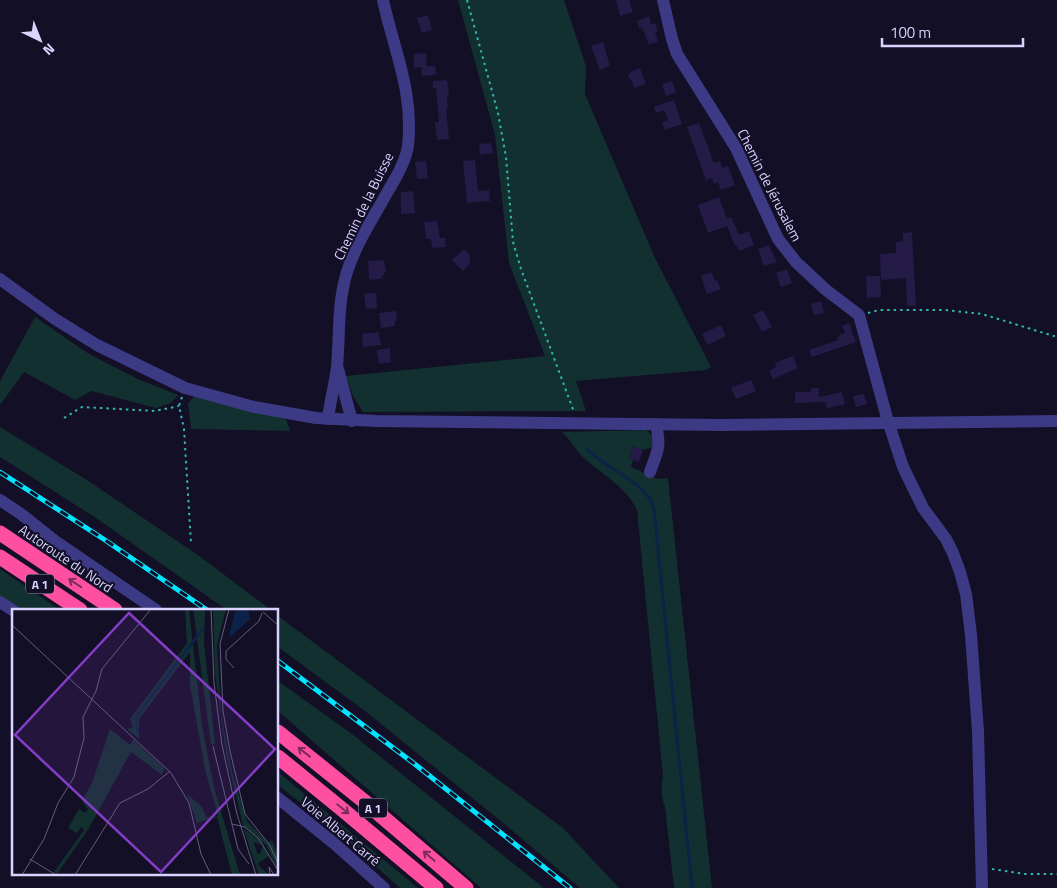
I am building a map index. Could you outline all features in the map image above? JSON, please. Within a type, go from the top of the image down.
[{"type":"highway","name":"Autoroute du Nord","points":[[0,533],[114,609]]},
{"type":"highway","name":"A 1","points":[[0,557],[78,609]]},
{"type":"highway","name":"A 1","points":[[279,733],[372,808],[466,888]]},
{"type":"highway","name":"A 1","points":[[279,758],[436,888]]},
{"type":"street","name":"Chemin de la Buisse","points":[[328,419],[337,367],[339,307],[347,272],[362,238],[397,176],[408,148],[409,118],[407,90],[383,0]]},
{"type":"street","name":"Chemin de Jérusalem","points":[[663,0],[677,54],[736,148],[778,240],[796,262],[826,290],[859,315]]},
{"type":"street","points":[[0,279],[55,319],[96,345],[185,388],[254,407],[328,419],[352,421],[720,425],[1057,421]]},
{"type":"street","points":[[859,315],[888,423],[911,486],[923,508],[953,553],[966,594],[978,732],[982,888]]},
{"type":"street","name":"Chemin de la Buisse","points":[[337,367],[352,421]]},
{"type":"street","points":[[650,472],[659,449],[660,441],[656,424]]},
{"type":"street","points":[[0,500],[21,514],[54,541],[155,609]]},
{"type":"street","points":[[0,602],[12,610]]},
{"type":"street","name":"Voie Albert Carré","points":[[279,799],[336,845],[384,888]]},
{"type":"path","points":[[467,0],[498,113],[506,157],[513,242],[521,269],[579,423]]},
{"type":"path","points":[[859,315],[879,310],[945,310],[982,314],[1057,337]]},
{"type":"path","points":[[185,388],[179,406],[184,429],[191,543]]},
{"type":"path","points":[[64,418],[82,407],[154,411],[179,406]]},
{"type":"path","points":[[982,868],[1025,874],[1057,874]]},
{"type":"green space","points":[[458,0],[564,0],[586,66],[585,94],[655,258],[711,367],[706,370],[576,381],[586,411],[363,412],[353,396],[346,376],[545,356],[509,263],[495,135]]},
{"type":"green space","points":[[35,317],[89,354],[140,380],[178,395],[171,403],[156,408],[91,391],[75,400],[24,372],[0,405],[0,381]]},
{"type":"green space","points":[[195,396],[286,419],[290,431],[191,429],[188,403]]},
{"type":"green space","points":[[0,427],[87,480],[198,555],[270,609],[226,609],[96,518],[0,457]]},
{"type":"green space","points":[[646,430],[654,437],[653,447],[643,450],[633,446],[629,458],[633,460],[631,467],[658,479],[668,478],[712,888],[674,888],[665,807],[662,796],[663,776],[637,510],[627,495],[584,458],[562,432]]},
{"type":"green space","points":[[0,569],[59,609],[20,609],[0,596]]},
{"type":"green space","points":[[279,617],[563,828],[619,888],[580,888],[365,711],[279,648]]},
{"type":"green space","points":[[279,682],[352,734],[544,888],[481,888],[279,712]]},
{"type":"green space","points":[[279,773],[418,888],[400,888],[339,833],[279,786]]},
{"type":"building","points":[[616,0],[629,0],[633,12],[620,16]]},
{"type":"building","points":[[428,15],[432,30],[422,33],[417,18]]},
{"type":"building","points":[[649,16],[651,24],[655,23],[658,31],[655,32],[658,41],[649,45],[642,27],[639,28],[637,21]]},
{"type":"building","points":[[603,42],[610,66],[600,70],[591,46]]},
{"type":"building","points":[[426,53],[427,66],[435,66],[436,75],[422,76],[421,67],[414,68],[414,54]]},
{"type":"building","points":[[640,68],[646,84],[634,88],[628,77],[630,72]]},
{"type":"building","points":[[447,80],[449,95],[447,95],[448,108],[446,108],[449,139],[437,140],[435,122],[439,122],[436,88],[433,88],[433,81]]},
{"type":"building","points":[[672,81],[676,92],[666,96],[662,84]]},
{"type":"building","points":[[674,100],[682,124],[665,130],[662,122],[668,120],[664,110],[656,113],[654,107]]},
{"type":"building","points":[[699,123],[714,163],[720,161],[722,168],[728,166],[735,185],[721,190],[718,182],[714,184],[712,178],[706,180],[687,127]]},
{"type":"building","points":[[491,143],[493,153],[480,155],[479,144]]},
{"type":"building","points":[[475,160],[478,191],[489,190],[490,201],[467,203],[463,161]]},
{"type":"building","points":[[426,161],[428,178],[417,179],[415,162]]},
{"type":"building","points":[[413,191],[415,213],[401,214],[401,192]]},
{"type":"building","points":[[719,197],[727,219],[731,217],[739,235],[749,231],[754,245],[739,251],[727,226],[708,233],[698,205]]},
{"type":"building","points":[[437,221],[440,238],[445,238],[446,247],[432,248],[431,239],[426,239],[424,222]]},
{"type":"building","points":[[912,232],[916,306],[907,306],[906,278],[881,280],[880,254],[896,253],[896,242],[903,241],[903,233]]},
{"type":"building","points":[[769,245],[777,262],[764,266],[758,249]]},
{"type":"building","points":[[464,249],[470,255],[470,263],[463,271],[452,260]]},
{"type":"building","points":[[384,260],[386,271],[381,279],[369,280],[368,261]]},
{"type":"building","points":[[787,269],[792,283],[781,287],[776,273]]},
{"type":"building","points":[[711,272],[721,289],[707,294],[701,276]]},
{"type":"building","points":[[866,276],[880,276],[881,297],[867,298]]},
{"type":"building","points":[[376,293],[377,308],[366,309],[364,294]]},
{"type":"building","points":[[821,301],[824,313],[814,315],[811,304]]},
{"type":"building","points":[[763,310],[772,327],[762,332],[753,315]]},
{"type":"building","points":[[396,311],[397,320],[395,321],[395,326],[381,328],[379,313]]},
{"type":"building","points":[[849,323],[856,342],[812,357],[809,350],[838,340],[837,337],[839,335],[845,333],[842,326]]},
{"type":"building","points":[[721,325],[726,336],[707,345],[702,334]]},
{"type":"building","points":[[379,332],[381,345],[363,347],[362,334]]},
{"type":"building","points":[[390,348],[391,362],[379,364],[377,350]]},
{"type":"building","points":[[793,356],[798,368],[773,379],[769,371],[776,367],[775,363]]},
{"type":"building","points":[[751,380],[756,391],[736,399],[731,388]]},
{"type":"building","points":[[811,388],[819,388],[819,397],[842,392],[845,404],[827,408],[825,402],[795,403],[795,392],[811,392]]},
{"type":"building","points":[[864,394],[867,404],[856,407],[853,396]]},
{"type":"building","points":[[633,446],[643,450],[639,462],[629,459]]},
{"type":"waterway","points":[[587,449],[634,483],[650,499],[654,508],[692,888]]},
{"type":"railway","points":[[0,472],[105,540],[206,609]]},
{"type":"railway","points":[[279,662],[416,765],[570,888]]}]
